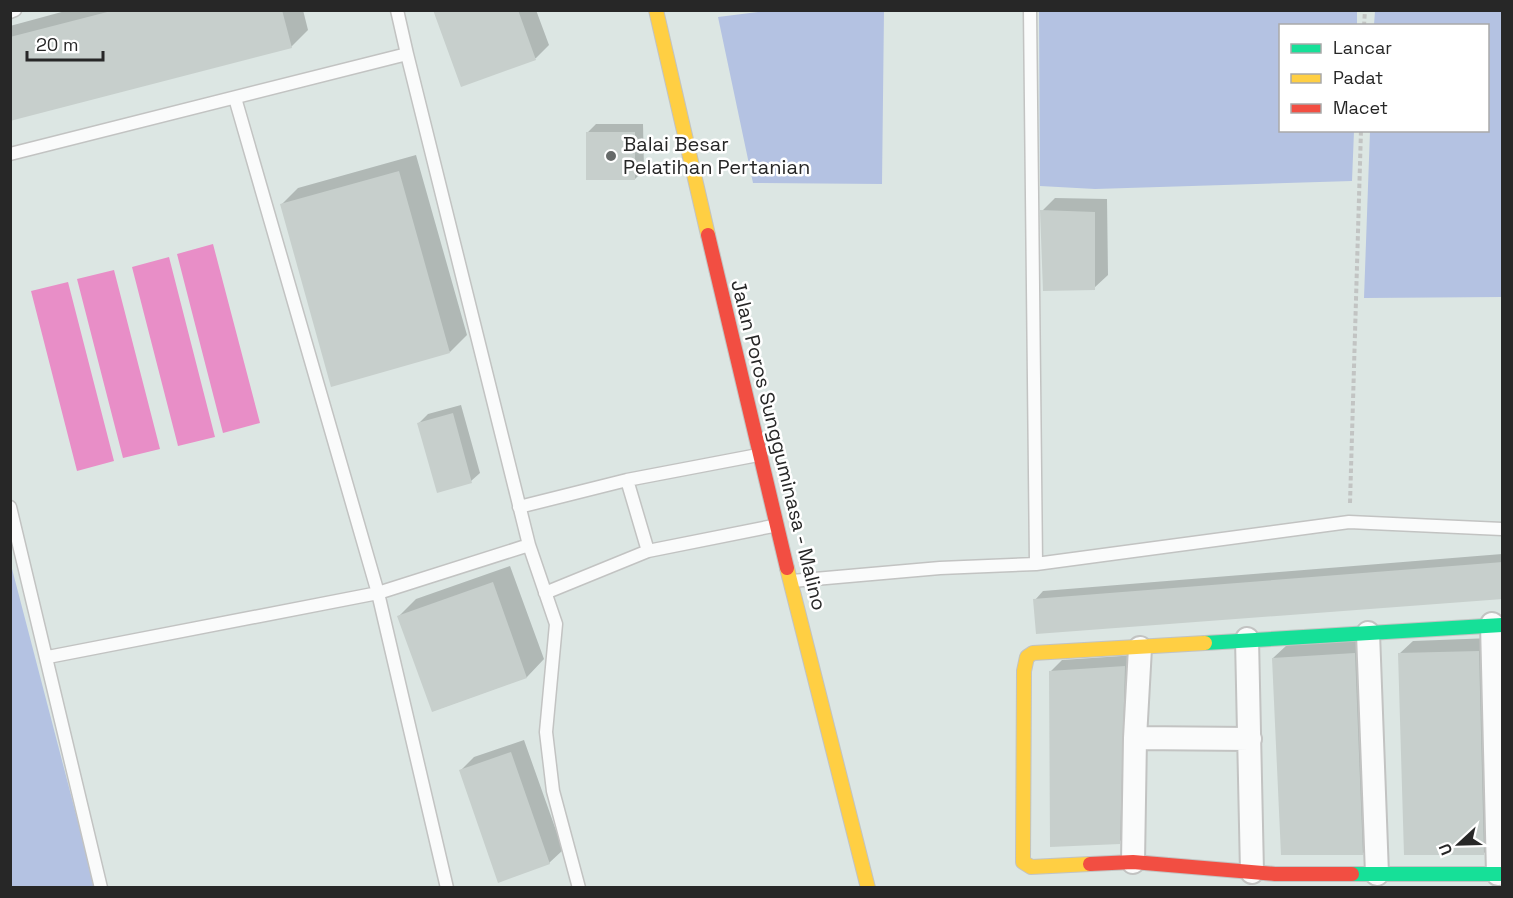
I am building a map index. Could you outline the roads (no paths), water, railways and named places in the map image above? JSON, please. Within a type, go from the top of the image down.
[{"type":"street","name":"Jalan Poros Sungguminasa - Malino","points":[[656,10],[758,455],[792,580],[868,888]]},
{"type":"street","points":[[1497,625],[1501,874],[1252,872],[1133,862],[1031,867],[1023,862],[1021,799],[1024,671],[1027,657],[1033,653],[1497,625]]},
{"type":"street","points":[[1368,633],[1377,874]]},
{"type":"street","points":[[1247,639],[1252,872]]},
{"type":"street","points":[[1133,862],[1135,738],[1140,648]]},
{"type":"street","points":[[1135,738],[1250,739]]},
{"type":"lane","points":[[10,12],[15,10]]},
{"type":"lane","points":[[397,10],[519,507],[529,545],[556,624],[546,732],[553,791],[579,888]]},
{"type":"lane","points":[[1030,10],[1036,564]]},
{"type":"lane","points":[[10,154],[407,54]]},
{"type":"lane","points":[[235,98],[378,592],[447,888]]},
{"type":"lane","points":[[519,507],[627,480],[758,455]]},
{"type":"lane","points":[[627,480],[648,551]]},
{"type":"lane","points":[[10,507],[48,657],[101,888]]},
{"type":"lane","points":[[792,580],[940,568],[1036,564],[1349,522],[1503,529]]},
{"type":"lane","points":[[545,593],[648,551],[777,525]]},
{"type":"lane","points":[[48,657],[378,592],[529,545]]},
{"type":"place","name":"Balai Besar Pelatihan Pertanian","points":[[611,156]]}]
